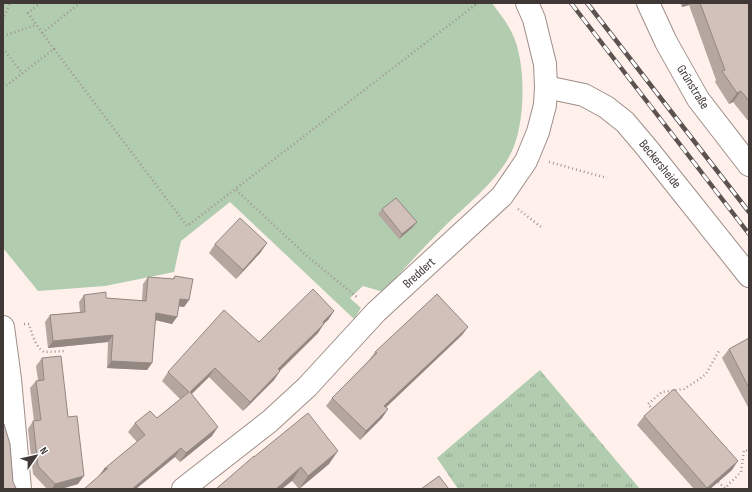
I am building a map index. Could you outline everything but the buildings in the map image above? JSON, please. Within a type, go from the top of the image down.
[{"type":"street","name":"Breddert","points":[[183,489],[270,421],[306,387],[376,312],[502,196],[526,161],[538,132],[545,105],[545,64],[534,19],[527,3]]},
{"type":"street","name":"Grünstraße","points":[[648,3],[666,42],[698,99],[749,165]]},
{"type":"street","name":"Beckersheide","points":[[546,87],[584,95],[606,107],[625,122],[749,276]]},
{"type":"street","points":[[3,327],[10,379],[20,489]]},
{"type":"path","points":[[3,20],[10,3]]},
{"type":"path","points":[[40,3],[28,13],[188,226],[469,10],[475,5],[473,3]]},
{"type":"path","points":[[42,33],[80,3]]},
{"type":"path","points":[[3,36],[36,25]]},
{"type":"path","points":[[3,48],[22,72]]},
{"type":"path","points":[[3,88],[54,49]]},
{"type":"path","points":[[543,160],[607,178]]},
{"type":"path","points":[[236,190],[307,256],[376,312]]},
{"type":"path","points":[[518,208],[542,227]]},
{"type":"path","points":[[3,327],[29,324],[32,336],[40,349],[44,352],[66,351]]},
{"type":"path","points":[[654,410],[648,404],[662,392],[684,389],[706,374],[720,349]]},
{"type":"path","points":[[718,482],[725,488],[741,472],[744,450],[749,451]]},
{"type":"green space","points":[[3,3],[492,3],[512,33],[517,46],[522,78],[519,130],[515,145],[509,157],[495,177],[413,259],[383,292],[363,286],[350,298],[361,308],[354,319],[230,202],[181,241],[174,272],[105,286],[38,291],[3,248]]},
{"type":"green space","points":[[540,370],[640,489],[458,489],[437,458]]},
{"type":"railway","points":[[571,3],[749,234]]},
{"type":"railway","points":[[587,3],[749,212]]}]
